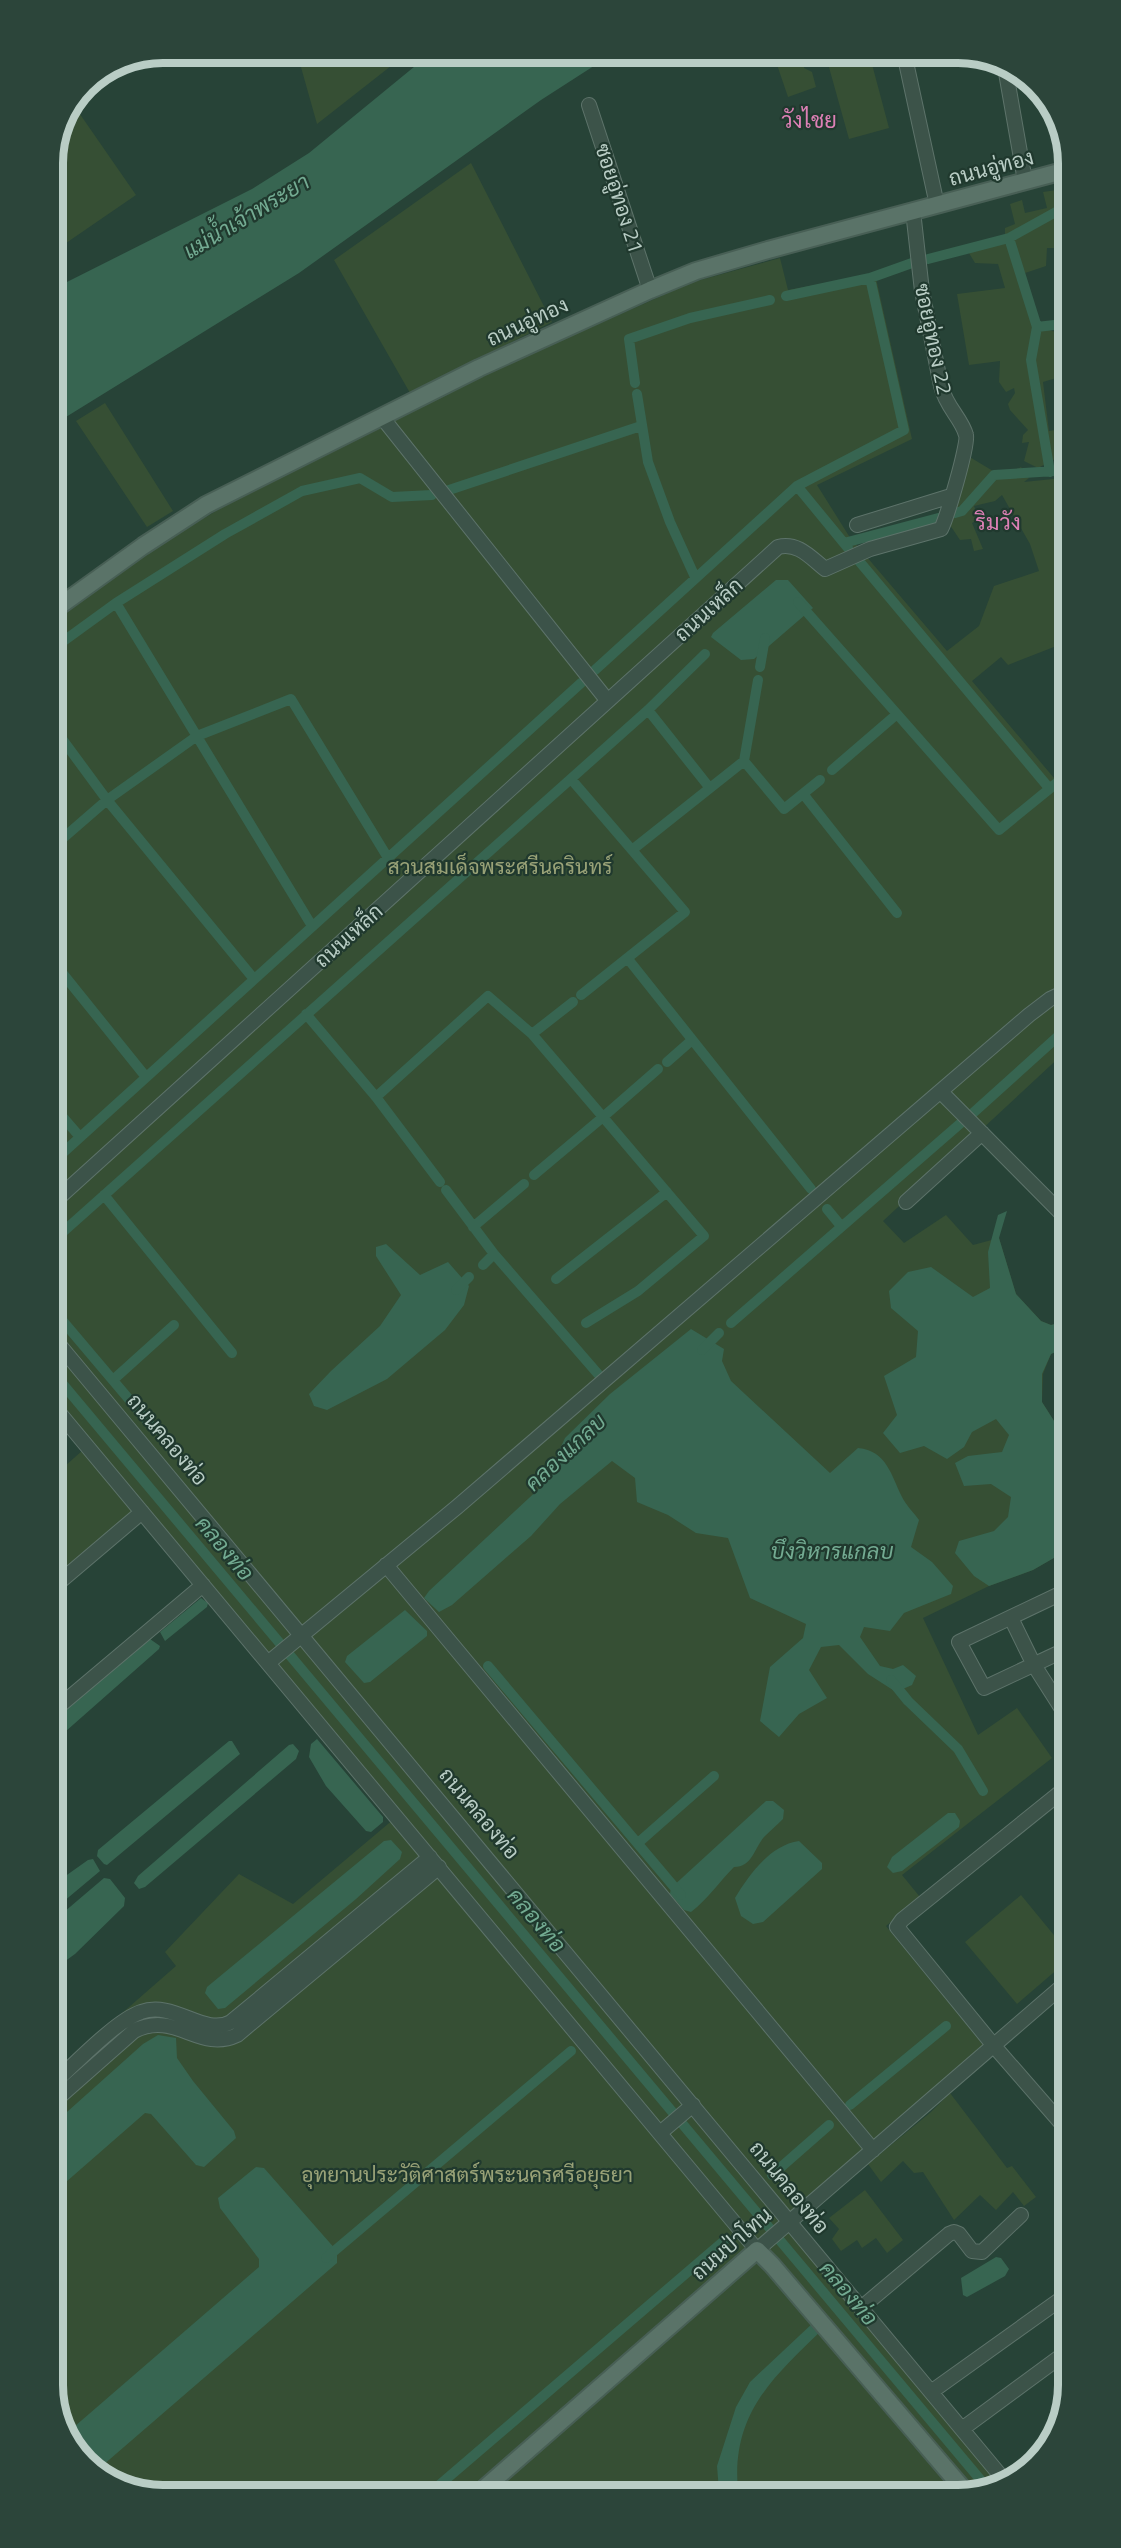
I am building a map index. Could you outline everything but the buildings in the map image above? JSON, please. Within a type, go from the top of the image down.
[{"type":"main road","name":"ถนนอู่ทอง","points":[[63,604],[188,515],[479,368],[650,290],[696,271],[1058,172]]},
{"type":"main road","points":[[760,2247],[811,2311],[960,2485]]},
{"type":"main road","name":"ถนนป่าโทน","points":[[489,2485],[760,2247]]},
{"type":"street","points":[[906,63],[937,205]]},
{"type":"street","points":[[1006,75],[1025,182]]},
{"type":"street","name":"ซอยอู่ทอง 21","points":[[589,105],[650,290]]},
{"type":"street","name":"ซอยอู่ทอง 22","points":[[775,550],[789,544],[801,549],[825,569],[870,549],[941,529],[949,511],[951,496],[968,440],[963,427],[944,398],[941,386],[922,291],[913,211]]},
{"type":"street","points":[[381,416],[607,700]]},
{"type":"street","points":[[856,525],[951,496]]},
{"type":"street","name":"ถนนเหล็ก","points":[[63,1194],[775,550]]},
{"type":"street","points":[[272,1660],[1036,1010],[1058,995]]},
{"type":"street","points":[[940,1092],[1058,1210]]},
{"type":"street","points":[[906,1202],[982,1133]]},
{"type":"street","name":"ถนนคลองท่อ","points":[[63,1350],[299,1638],[787,2224],[861,2308],[1000,2475]]},
{"type":"street","points":[[63,1417],[203,1585],[272,1660],[434,1862],[760,2247]]},
{"type":"street","points":[[63,1579],[142,1512]]},
{"type":"street","points":[[386,1565],[873,2150]]},
{"type":"street","points":[[63,1703],[203,1585]]},
{"type":"street","points":[[1058,1595],[959,1642],[984,1688],[1058,1653]]},
{"type":"street","points":[[1011,1618],[1034,1665],[1058,1702]]},
{"type":"street","points":[[1058,1794],[902,1920],[897,1927],[1058,2120]]},
{"type":"street","points":[[63,2075],[126,2019],[142,2011],[170,2010],[213,2027],[231,2022],[434,1862]]},
{"type":"street","points":[[63,2093],[134,2031],[146,2025],[166,2024],[217,2041],[237,2035],[434,1862]]},
{"type":"street","name":"ถนนป่าโทน","points":[[760,2247],[1058,1990]]},
{"type":"street","points":[[663,2131],[691,2107]]},
{"type":"street","points":[[861,2308],[950,2234],[959,2234],[972,2251],[982,2252],[1022,2215]]},
{"type":"street","points":[[931,2392],[1058,2301]]},
{"type":"street","points":[[962,2429],[1058,2358]]},
{"type":"green space","points":[[300,63],[395,63],[317,124]]},
{"type":"green space","points":[[776,63],[804,63],[804,68],[812,72],[816,87],[788,97]]},
{"type":"green space","points":[[828,63],[872,63],[889,128],[849,139]]},
{"type":"green space","points":[[78,111],[136,195],[63,245],[63,156],[71,124]]},
{"type":"green space","points":[[471,163],[552,322],[410,393],[334,260]]},
{"type":"green space","points":[[1058,190],[1058,248],[1047,248],[1046,266],[1025,273],[1035,307],[1032,321],[1043,328],[1058,333],[1058,378],[1043,382],[1049,431],[1055,430],[1057,458],[1038,468],[1024,461],[1029,442],[1022,443],[1023,435],[1028,430],[1010,410],[1008,404],[1015,393],[1014,388],[1006,392],[999,382],[1000,361],[969,365],[957,294],[1005,288],[998,264],[975,263],[969,253],[1005,236],[1005,228],[1015,224],[1010,204],[1022,200],[1025,213],[1047,208],[1043,192]]},
{"type":"green space","points":[[780,258],[788,290],[875,274],[912,439],[817,485],[849,536],[947,651],[979,626],[994,586],[1039,571],[1030,544],[1002,495],[995,501],[974,506],[979,519],[972,523],[983,549],[974,551],[971,539],[960,540],[948,522],[968,456],[1003,477],[1021,467],[1029,478],[1024,482],[1058,479],[1058,645],[1008,665],[1001,657],[972,681],[1054,778],[1058,776],[1058,1058],[883,1221],[904,1243],[946,1215],[973,1245],[999,1238],[1016,1294],[1041,1321],[1051,1325],[1058,1323],[1058,1351],[1051,1354],[1043,1374],[1042,1402],[1058,1424],[1058,1556],[1033,1570],[989,1586],[923,1618],[978,1735],[1017,1708],[1052,1758],[902,1875],[920,1897],[886,1926],[984,2046],[782,2222],[996,2478],[958,2485],[156,2485],[131,2480],[113,2472],[92,2456],[73,2430],[64,2398],[63,2065],[176,1966],[165,1952],[239,1874],[293,1904],[401,1813],[63,1407],[63,615],[169,539],[221,508],[451,389],[693,282]]},
{"type":"green space","points":[[105,403],[173,511],[147,527],[76,421]]},
{"type":"green space","points":[[83,1450],[135,1513],[63,1574],[63,1468]]},
{"type":"green space","points":[[1021,1895],[1058,1940],[1058,1969],[1017,2004],[965,1942]]},
{"type":"green space","points":[[950,2093],[1007,2168],[1012,2166],[1036,2197],[1024,2206],[1013,2192],[996,2210],[980,2195],[954,2220],[923,2172],[914,2173],[903,2161],[881,2182],[868,2164],[931,2112]]},
{"type":"green space","points":[[865,2190],[903,2240],[887,2253],[876,2238],[862,2248],[857,2240],[841,2251],[832,2239],[839,2229],[829,2218]]},
{"type":"water","name":"แม่น้ำเจ้าพระยา","points":[[419,63],[598,63],[541,100],[299,273],[63,419],[63,284],[252,189],[309,153]]},
{"type":"water","points":[[776,580],[788,580],[813,608],[754,659],[741,660],[711,637]]},
{"type":"water","name":"บึงวิหารแกลบ","points":[[1007,1211],[999,1238],[1016,1294],[1041,1321],[1051,1325],[1058,1323],[1058,1351],[1051,1354],[1042,1374],[1042,1402],[1058,1424],[1058,1556],[1033,1570],[989,1586],[974,1576],[955,1553],[959,1541],[994,1531],[1008,1517],[1011,1497],[991,1484],[964,1486],[955,1463],[968,1456],[1002,1452],[1009,1435],[996,1419],[972,1432],[964,1447],[947,1459],[924,1446],[900,1453],[883,1433],[897,1415],[884,1376],[916,1357],[918,1331],[891,1308],[889,1291],[908,1272],[931,1267],[973,1297],[990,1288],[988,1252],[998,1215]]},
{"type":"water","points":[[386,1244],[420,1275],[448,1262],[469,1286],[464,1305],[445,1330],[387,1379],[327,1410],[314,1406],[309,1394],[380,1326],[401,1295],[376,1256],[376,1247]]},
{"type":"water","name":"บึงวิหารแกลบ","points":[[691,1329],[724,1349],[722,1361],[731,1381],[830,1473],[858,1448],[876,1454],[887,1465],[904,1500],[919,1520],[911,1547],[932,1562],[953,1586],[951,1594],[904,1613],[890,1631],[864,1627],[860,1637],[880,1666],[893,1669],[903,1665],[916,1676],[912,1685],[896,1692],[868,1674],[839,1645],[821,1647],[809,1670],[827,1698],[799,1714],[779,1737],[760,1721],[770,1667],[803,1638],[806,1624],[750,1598],[728,1538],[696,1533],[668,1515],[637,1502],[635,1478],[612,1461],[560,1504],[531,1536],[452,1605],[439,1612],[424,1598],[543,1485],[565,1438],[610,1394]]},
{"type":"water","points":[[201,1598],[208,1603],[207,1607],[165,1641],[160,1632]]},
{"type":"water","points":[[405,1610],[427,1631],[427,1636],[370,1682],[364,1683],[345,1662],[347,1656]]},
{"type":"water","points":[[150,1639],[160,1646],[63,1734],[63,1712]]},
{"type":"water","points":[[317,1739],[383,1817],[383,1822],[371,1832],[366,1831],[326,1786],[309,1757],[311,1744]]},
{"type":"water","points":[[229,1741],[232,1741],[240,1754],[107,1865],[104,1864],[97,1856],[98,1850]]},
{"type":"water","points":[[293,1744],[299,1751],[296,1759],[145,1887],[139,1889],[134,1883],[138,1876],[289,1745]]},
{"type":"water","points":[[766,1801],[773,1801],[784,1810],[783,1819],[764,1837],[749,1861],[734,1867],[691,1912],[684,1910],[670,1894],[671,1888]]},
{"type":"water","points":[[948,1813],[955,1813],[960,1821],[959,1827],[902,1871],[893,1873],[887,1867],[892,1857]]},
{"type":"water","points":[[391,1840],[402,1852],[400,1859],[356,1899],[225,2008],[218,2009],[205,1993],[207,1987],[384,1841]]},
{"type":"water","points":[[799,1841],[822,1863],[822,1869],[763,1922],[753,1924],[741,1916],[735,1898],[761,1862],[779,1848]]},
{"type":"water","points":[[93,1859],[100,1871],[63,1902],[63,1878],[88,1860]]},
{"type":"water","points":[[104,1878],[110,1879],[125,1898],[124,1906],[75,1954],[63,1963],[63,1913]]},
{"type":"water","points":[[158,2035],[176,2038],[177,2058],[234,2131],[236,2138],[204,2167],[196,2165],[151,2114],[145,2113],[63,2185],[63,2116],[143,2044]]},
{"type":"water","points":[[256,2167],[264,2168],[337,2251],[337,2263],[103,2465],[92,2456],[72,2428],[259,2267],[259,2259],[220,2208],[218,2198]]},
{"type":"water","points":[[996,2257],[1001,2258],[1009,2269],[1005,2276],[967,2297],[963,2295],[961,2278]]},
{"type":"water","points":[[815,2321],[822,2330],[771,2382],[758,2400],[748,2420],[741,2441],[738,2485],[719,2485],[717,2466],[736,2407],[750,2382]]},
{"type":"waterway","points":[[928,259],[1009,238],[1058,211]]},
{"type":"waterway","points":[[1009,238],[1037,327],[1031,360],[1050,472]]},
{"type":"waterway","points":[[786,296],[870,278],[912,263]]},
{"type":"waterway","points":[[595,670],[797,486],[904,430],[870,278]]},
{"type":"waterway","points":[[635,383],[629,339],[690,318],[770,300]]},
{"type":"waterway","points":[[1037,327],[1058,325]]},
{"type":"waterway","points":[[637,394],[648,462],[670,522],[695,577]]},
{"type":"waterway","points":[[449,490],[641,426]]},
{"type":"waterway","points":[[955,513],[962,511],[994,475],[1055,471]]},
{"type":"waterway","points":[[63,641],[116,603],[225,534],[302,491],[360,478],[392,497],[432,495]]},
{"type":"waterway","points":[[797,486],[848,548]]},
{"type":"waterway","points":[[844,543],[946,516]]},
{"type":"waterway","points":[[859,561],[1049,788]]},
{"type":"waterway","points":[[798,602],[897,714]]},
{"type":"waterway","points":[[116,603],[312,926]]},
{"type":"waterway","points":[[760,667],[765,638]]},
{"type":"waterway","points":[[63,1232],[648,710],[705,654]]},
{"type":"waterway","points":[[744,761],[758,680]]},
{"type":"waterway","points":[[63,1153],[581,683]]},
{"type":"waterway","points":[[63,838],[107,800],[197,736],[291,699],[388,858]]},
{"type":"waterway","points":[[648,710],[709,787]]},
{"type":"waterway","points":[[832,770],[897,714],[999,830],[1058,782]]},
{"type":"waterway","points":[[63,740],[107,800],[254,979]]},
{"type":"waterway","points":[[581,995],[685,912],[632,850],[744,761],[784,809],[820,780]]},
{"type":"waterway","points":[[571,779],[632,850]]},
{"type":"waterway","points":[[804,795],[897,913]]},
{"type":"waterway","points":[[628,959],[811,1189]]},
{"type":"waterway","points":[[63,974],[146,1077]]},
{"type":"waterway","points":[[440,1182],[376,1097],[488,996],[532,1034],[573,1002]]},
{"type":"waterway","points":[[306,1014],[376,1097]]},
{"type":"waterway","points":[[532,1034],[603,1117],[658,1069]]},
{"type":"waterway","name":"คลองแกลบ","points":[[973,1113],[1058,1036]]},
{"type":"waterway","points":[[667,1062],[692,1040]]},
{"type":"waterway","points":[[63,1117],[80,1137]]},
{"type":"waterway","points":[[534,1175],[603,1117],[704,1236],[638,1291],[586,1323]]},
{"type":"waterway","name":"คลองแกลบ","points":[[731,1323],[962,1122]]},
{"type":"waterway","points":[[473,1227],[524,1184]]},
{"type":"waterway","points":[[446,1190],[494,1254],[598,1374]]},
{"type":"waterway","points":[[556,1279],[667,1192]]},
{"type":"waterway","points":[[104,1195],[232,1353]]},
{"type":"waterway","points":[[827,1209],[841,1226]]},
{"type":"waterway","points":[[483,1265],[494,1254]]},
{"type":"waterway","points":[[456,1290],[469,1277]]},
{"type":"waterway","points":[[63,1321],[155,1430]]},
{"type":"waterway","points":[[113,1380],[174,1325]]},
{"type":"waterway","name":"คลองแกลบ","points":[[702,1350],[719,1333]]},
{"type":"waterway","name":"คลองท่อ","points":[[63,1384],[982,2482]]},
{"type":"waterway","points":[[488,1666],[681,1895]]},
{"type":"waterway","points":[[891,1680],[908,1701],[958,1749],[983,1791]]},
{"type":"waterway","points":[[638,1843],[714,1776]]},
{"type":"waterway","points":[[850,2105],[946,2026]]},
{"type":"waterway","points":[[326,2258],[571,2051]]},
{"type":"waterway","points":[[772,2175],[829,2125]]},
{"type":"waterway","points":[[439,2485],[725,2240]]},
{"type":"district","name":"วังไชย","points":[[809,120]]},
{"type":"district","name":"ริมวัง","points":[[998,522]]},
{"type":"park label","name":"สวนสมเด็จพระศรีนครินทร์","points":[[500,866]]},
{"type":"park label","name":"อุทยานประวัติศาสตร์พระนครศรีอยุธยา","points":[[467,2174]]}]
